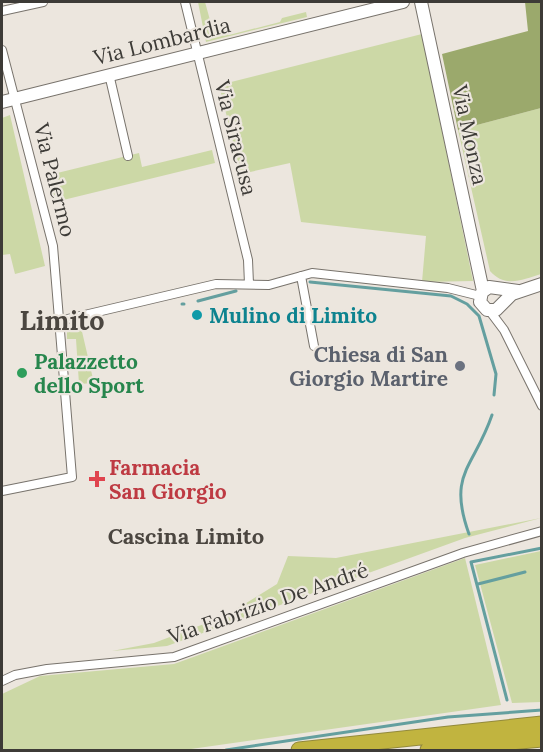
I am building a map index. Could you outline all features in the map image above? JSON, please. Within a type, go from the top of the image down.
[{"type":"highway","points":[[299,750],[542,724]]},
{"type":"highway","points":[[428,750],[542,739]]},
{"type":"street","points":[[2,10],[43,2]]},
{"type":"street","name":"Via Siracusa","points":[[185,2],[248,260],[249,284]]},
{"type":"street","name":"Via Lombardia","points":[[2,102],[403,2]]},
{"type":"street","name":"Via Monza","points":[[421,2],[481,276],[492,297],[504,330],[542,406]]},
{"type":"street","name":"Via Palermo","points":[[2,50],[53,246],[72,477],[2,490]]},
{"type":"street","points":[[109,74],[128,156]]},
{"type":"street","points":[[59,321],[216,284],[269,285],[301,276],[321,274],[448,288],[492,297],[542,284]]},
{"type":"street","points":[[301,276],[314,346]]},
{"type":"street","name":"Via Fabrizio De André","points":[[2,681],[15,675],[47,669],[177,656],[454,556],[542,531]]},
{"type":"green space","points":[[198,2],[205,2],[213,31],[229,35],[280,22],[282,18],[306,12],[307,17],[206,42]]},
{"type":"green space","points":[[525,2],[541,2],[541,108],[458,130],[442,54],[528,31]]},
{"type":"green space","points":[[422,34],[473,281],[422,282],[426,236],[301,222],[290,163],[241,174],[219,85]]},
{"type":"green space","points":[[541,108],[541,274],[508,281],[490,271],[458,130]]},
{"type":"green space","points":[[10,115],[45,266],[15,274],[10,254],[2,255],[2,118]]},
{"type":"green space","points":[[212,150],[215,163],[55,202],[49,175],[139,153],[142,167]]},
{"type":"green space","points":[[80,323],[94,383],[79,384],[76,339],[67,339],[67,329],[71,325]]},
{"type":"green space","points":[[541,518],[465,538],[167,646],[112,651],[154,643],[225,616],[277,584],[288,556],[336,558]]},
{"type":"green space","points":[[541,551],[541,702],[512,703],[475,565]]},
{"type":"green space","points":[[465,558],[501,705],[184,750],[2,750],[2,694],[40,676],[174,664]]},
{"type":"waterway","points":[[310,282],[451,296],[467,304],[479,316],[496,374],[494,395]]},
{"type":"waterway","points":[[198,301],[236,291]]},
{"type":"waterway","points":[[469,534],[463,514],[462,484],[492,415]]},
{"type":"waterway","points":[[507,700],[471,562],[542,548]]},
{"type":"waterway","points":[[478,584],[525,572]]},
{"type":"waterway","points":[[226,750],[448,717],[542,710]]},
{"type":"place","name":"Mulino di Limito","points":[[197,315]]},
{"type":"place","name":"Chiesa di San Giorgio Martire","points":[[460,366]]},
{"type":"place","name":"Palazzetto dello Sport","points":[[22,373]]},
{"type":"place","name":"Farmacia San Giorgio","points":[[97,479]]},
{"type":"district","name":"Limito","points":[[62,320]]},
{"type":"district","name":"Cascina Limito","points":[[186,536]]}]
